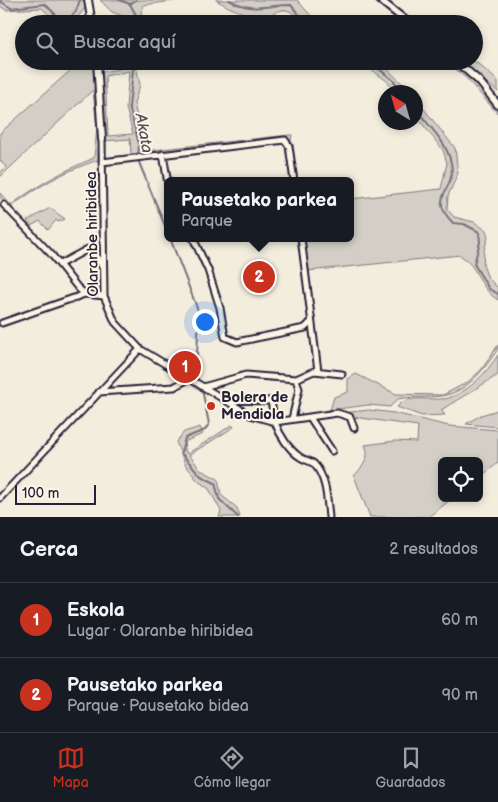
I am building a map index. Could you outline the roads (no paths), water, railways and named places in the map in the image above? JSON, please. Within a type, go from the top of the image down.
[{"type":"street","points":[[88,0],[90,15]]},
{"type":"street","points":[[380,0],[399,15]]},
{"type":"street","points":[[98,70],[102,139]]},
{"type":"street","points":[[466,70],[479,81],[498,105]]},
{"type":"street","name":"Olaranbe hiribidea","points":[[102,139],[104,296],[115,322],[140,349],[250,415],[275,422]]},
{"type":"street","points":[[102,162],[285,140],[289,146],[293,177]]},
{"type":"street","points":[[163,154],[167,177]]},
{"type":"street","points":[[4,205],[60,264],[78,288],[86,294]]},
{"type":"street","points":[[195,242],[208,270],[220,308],[225,337],[229,341],[236,342],[304,328],[312,322]]},
{"type":"street","points":[[302,242],[318,371]]},
{"type":"street","points":[[60,264],[88,249],[93,251],[104,270]]},
{"type":"street","points":[[2,323],[86,294],[104,296]]},
{"type":"street","points":[[0,498],[140,349]]},
{"type":"street","points":[[203,387],[246,375],[296,379],[318,371],[342,374]]},
{"type":"street","points":[[99,392],[174,388],[188,379]]},
{"type":"street","points":[[292,419],[299,389],[296,379]]},
{"type":"street","points":[[225,400],[271,401],[274,412],[269,420]]},
{"type":"street","points":[[329,517],[326,490],[320,473],[313,463],[300,457],[291,448],[275,422],[292,419],[311,419],[336,413],[350,417],[354,428]]},
{"type":"street","points":[[311,419],[332,451]]},
{"type":"waterway","points":[[73,15],[80,0]]},
{"type":"waterway","name":"Akata","points":[[119,0],[130,4],[136,0]]},
{"type":"waterway","points":[[229,0],[253,7],[291,5],[299,15]]},
{"type":"waterway","points":[[0,1],[11,8],[45,4],[56,15]]},
{"type":"waterway","name":"Akata","points":[[130,4],[136,15]]},
{"type":"waterway","name":"Akata","points":[[133,70],[129,107],[139,144],[138,160],[164,223]]},
{"type":"waterway","points":[[380,70],[397,85]]},
{"type":"waterway","points":[[423,117],[446,148],[451,163],[452,173],[442,200],[445,214],[453,223],[464,224],[479,232],[480,242],[474,264],[489,289],[498,294]]},
{"type":"waterway","name":"Akata","points":[[172,242],[199,313],[196,375],[199,382]]},
{"type":"waterway","name":"Akata","points":[[202,389],[209,424],[205,430],[185,438],[181,453],[201,476],[215,483],[219,499],[238,517]]},
{"type":"place","name":"Pausetako parkea","points":[[259,277]]},
{"type":"place","name":"Eskola","points":[[185,367]]},
{"type":"place","name":"Bolera de Mendiola","points":[[211,406]]}]
